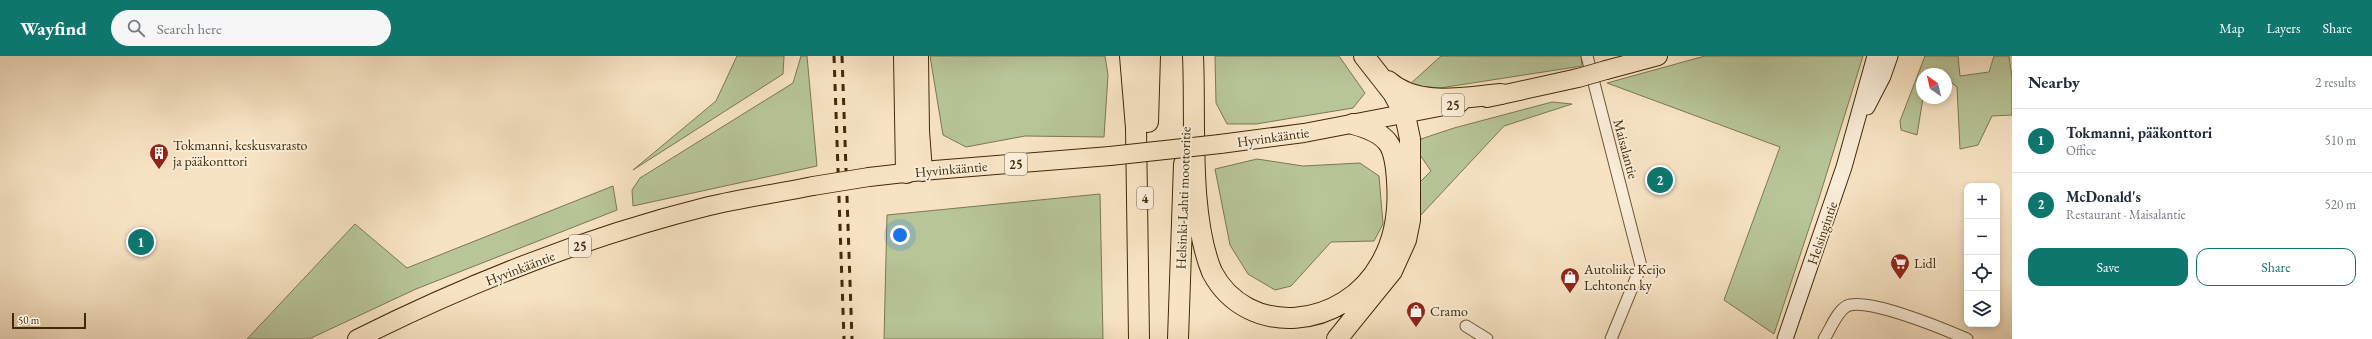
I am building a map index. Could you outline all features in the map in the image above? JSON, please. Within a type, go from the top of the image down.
[{"type":"highway","points":[[904,56],[914,172]]},
{"type":"highway","points":[[914,172],[918,56]]},
{"type":"highway","points":[[1130,56],[1136,128],[1139,339]]},
{"type":"highway","name":"4","points":[[1139,339],[1150,56]]},
{"type":"highway","name":"Helsinki-Lahti moottoritie","points":[[1178,339],[1186,56]]},
{"type":"highway","points":[[1193,56],[1198,202],[1206,253],[1219,287],[1230,301],[1245,314],[1259,320],[1279,325],[1307,322],[1325,316],[1356,294],[1369,281],[1389,247],[1396,220],[1398,192],[1393,152],[1388,141],[1381,134],[1353,124]]},
{"type":"highway","name":"Hyvinkääntie","points":[[358,339],[458,291],[591,242],[710,206],[869,177],[1110,156],[1220,144],[1353,124],[1405,115],[1578,78],[1658,56]]},
{"type":"highway","points":[[1370,63],[1394,87],[1419,97],[1440,99],[1501,94]]},
{"type":"highway","points":[[1337,339],[1392,271],[1406,240],[1410,220],[1412,186],[1410,139],[1405,115],[1393,93],[1370,63]]},
{"type":"main road","name":"Helsingintie","points":[[1785,339],[1857,127],[1875,56]]},
{"type":"main road","name":"Helsingintie","points":[[1857,127],[1883,76],[1890,56]]},
{"type":"street","name":"Maisalantie","points":[[1587,56],[1641,266],[1611,339]]},
{"type":"street","points":[[1824,339],[1845,307],[1857,303],[1867,304],[1897,313],[1967,339]]},
{"type":"street","points":[[1466,326],[1488,339]]},
{"type":"green space","points":[[737,56],[784,56],[783,74],[633,170],[716,101]]},
{"type":"green space","points":[[801,56],[807,56],[817,166],[633,206],[632,190],[640,178],[793,83]]},
{"type":"green space","points":[[930,56],[1105,56],[1108,75],[1104,137],[1025,136],[966,147],[943,135]]},
{"type":"green space","points":[[1215,56],[1339,56],[1365,93],[1353,108],[1256,124],[1227,124],[1216,103]]},
{"type":"green space","points":[[1441,56],[1581,56],[1582,66],[1440,88],[1409,85]]},
{"type":"green space","points":[[1705,56],[1863,56],[1820,195],[1774,334],[1724,300],[1780,147],[1607,83]]},
{"type":"green space","points":[[1925,56],[1958,56],[1960,76],[1989,72],[1994,56],[2009,56],[2012,78],[2012,115],[1992,116],[1978,145],[1960,149],[1957,87],[1952,83],[1952,68],[1920,68]]},
{"type":"green space","points":[[1916,79],[1916,104],[1922,104],[1917,135],[1901,130],[1900,121]]},
{"type":"green space","points":[[1552,102],[1572,104],[1504,126],[1420,216],[1419,183],[1431,171],[1418,152],[1421,139],[1454,128]]},
{"type":"green space","points":[[1257,159],[1303,166],[1360,163],[1379,176],[1383,224],[1374,241],[1331,242],[1291,286],[1275,290],[1248,274],[1230,245],[1215,169]]},
{"type":"green space","points":[[613,186],[617,210],[416,289],[309,339],[247,339],[355,224],[407,268]]},
{"type":"green space","points":[[1100,194],[1103,339],[884,339],[887,215]]},
{"type":"railway","points":[[834,56],[844,339]]},
{"type":"railway","points":[[842,56],[852,339]]},
{"type":"place","name":"Tokmanni, keskusvarasto ja pääkonttori","points":[[159,170]]},
{"type":"place","name":"McDonald's","points":[[1660,180]]},
{"type":"place","name":"Tokmanni, pääkonttori","points":[[141,242]]},
{"type":"place","name":"Lidl","points":[[1900,280]]},
{"type":"place","name":"Autoliike Keijo Lehtonen ky","points":[[1570,294]]},
{"type":"place","name":"Cramo","points":[[1416,328]]}]
